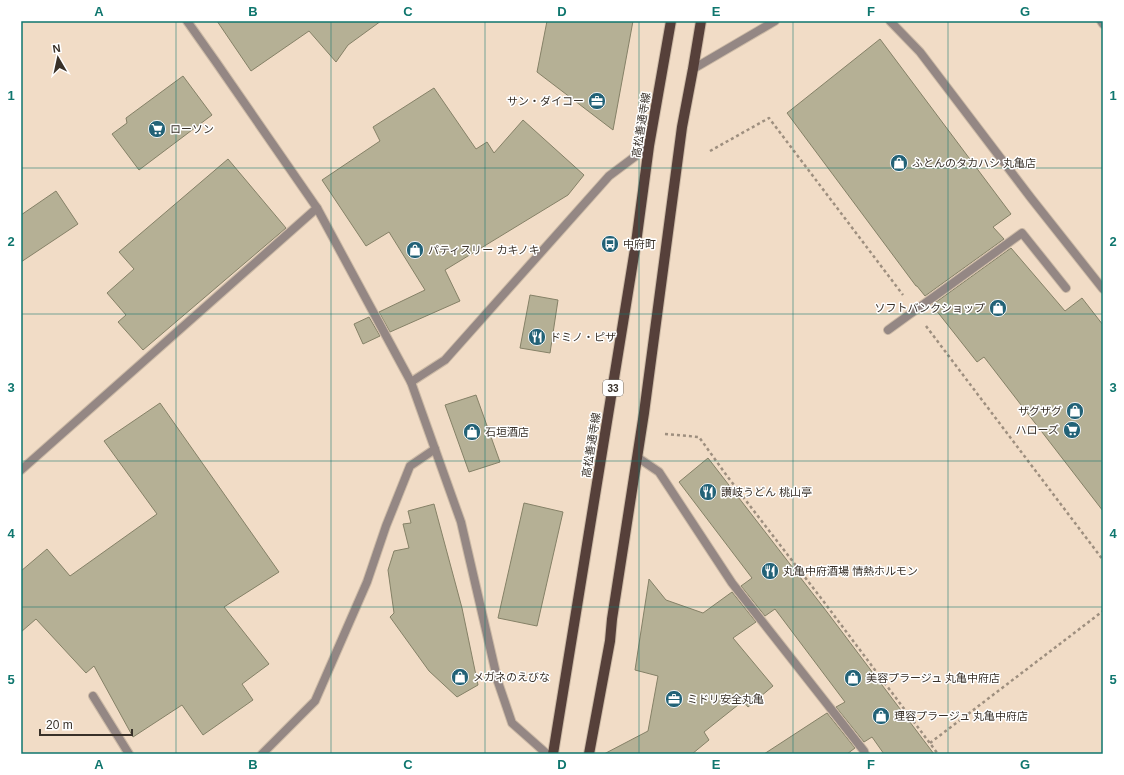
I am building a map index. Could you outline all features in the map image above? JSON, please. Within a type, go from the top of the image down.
[{"type":"main road","name":"高松善通寺線","points":[[553,754],[635,251],[649,146],[671,21]]},
{"type":"main road","points":[[589,754],[610,641],[612,618],[644,414],[682,126],[701,21]]},
{"type":"street","points":[[187,21],[317,208],[411,382],[461,522],[498,682],[512,723],[547,754]]},
{"type":"street","points":[[693,69],[775,21]]},
{"type":"street","points":[[890,21],[920,52],[1030,198],[1103,289]]},
{"type":"street","points":[[411,382],[445,360],[609,176],[649,146]]},
{"type":"street","points":[[21,470],[317,208]]},
{"type":"street","points":[[888,330],[1022,233],[1066,288]]},
{"type":"street","points":[[262,754],[316,701],[367,582],[386,526],[410,466],[435,449]]},
{"type":"street","points":[[637,457],[659,472],[732,583],[865,754]]},
{"type":"street","points":[[93,696],[130,754]]},
{"type":"path","points":[[665,434],[699,436],[727,476],[829,608],[938,754]]},
{"type":"path","points":[[930,743],[1103,611]]},
{"type":"building","points":[[217,21],[381,21],[348,45],[336,62],[309,31],[251,71]]},
{"type":"building","name":"サン・ダイコー","points":[[547,21],[633,21],[613,130],[537,72]]},
{"type":"building","name":"ふとんのタカハシ 丸亀店","points":[[880,39],[1011,214],[993,227],[1004,239],[925,296],[787,113]]},
{"type":"building","name":"ローソン","points":[[183,76],[212,115],[139,170],[112,134],[127,123],[126,118]]},
{"type":"building","points":[[434,88],[476,149],[487,142],[494,153],[523,120],[584,175],[568,195],[445,270],[460,301],[390,332],[379,312],[425,290],[389,232],[366,246],[322,180],[380,141],[373,127]]},
{"type":"building","points":[[228,159],[286,228],[143,350],[118,322],[126,315],[107,293],[134,269],[119,252]]},
{"type":"building","points":[[56,191],[78,224],[21,262],[21,215]]},
{"type":"building","points":[[1011,248],[1065,311],[1082,298],[1103,325],[1103,511],[984,357],[977,362],[932,305]]},
{"type":"building","points":[[530,295],[558,300],[550,353],[520,348]]},
{"type":"building","points":[[369,317],[380,336],[363,344],[354,324]]},
{"type":"building","points":[[476,395],[500,462],[469,472],[445,405]]},
{"type":"building","points":[[160,403],[279,572],[224,607],[269,664],[242,684],[253,700],[203,735],[182,705],[133,737],[94,666],[86,673],[36,619],[21,632],[21,571],[47,549],[70,576],[157,514],[104,441]]},
{"type":"building","points":[[708,458],[934,754],[884,754],[872,737],[864,742],[836,707],[845,702],[775,609],[765,616],[741,586],[752,578],[679,482]]},
{"type":"building","points":[[524,503],[563,512],[537,626],[498,618]]},
{"type":"building","points":[[434,504],[462,608],[478,685],[457,697],[429,671],[390,617],[394,613],[388,570],[394,551],[409,548],[403,524],[411,523],[408,511]]},
{"type":"building","points":[[649,579],[666,600],[703,613],[732,592],[756,622],[733,638],[773,686],[748,707],[743,701],[704,732],[709,740],[692,754],[604,754],[648,731],[658,676],[635,670]]},
{"type":"building","points":[[827,713],[855,748],[847,754],[764,754]]},
{"type":"place","name":"サン・ダイコー","points":[[597,101]]},
{"type":"place","name":"ローソン","points":[[157,129]]},
{"type":"place","name":"ふとんのタカハシ 丸亀店","points":[[899,163]]},
{"type":"place","name":"中府町","points":[[610,244]]},
{"type":"place","name":"パティスリー カキノキ","points":[[415,250]]},
{"type":"place","name":"ソフトバンクショップ","points":[[998,308]]},
{"type":"place","name":"ドミノ・ピザ","points":[[537,337]]},
{"type":"place","name":"ザグザグ","points":[[1075,411]]},
{"type":"place","name":"ハローズ","points":[[1072,430]]},
{"type":"place","name":"石垣酒店","points":[[472,432]]},
{"type":"place","name":"讃岐うどん 桃山亭","points":[[708,492]]},
{"type":"place","name":"丸亀中府酒場 情熱ホルモン","points":[[770,571]]},
{"type":"place","name":"メガネのえびな","points":[[460,677]]},
{"type":"place","name":"美容プラージュ 丸亀中府店","points":[[853,678]]},
{"type":"place","name":"ミドリ安全丸亀","points":[[674,699]]},
{"type":"place","name":"理容プラージュ 丸亀中府店","points":[[881,716]]}]
